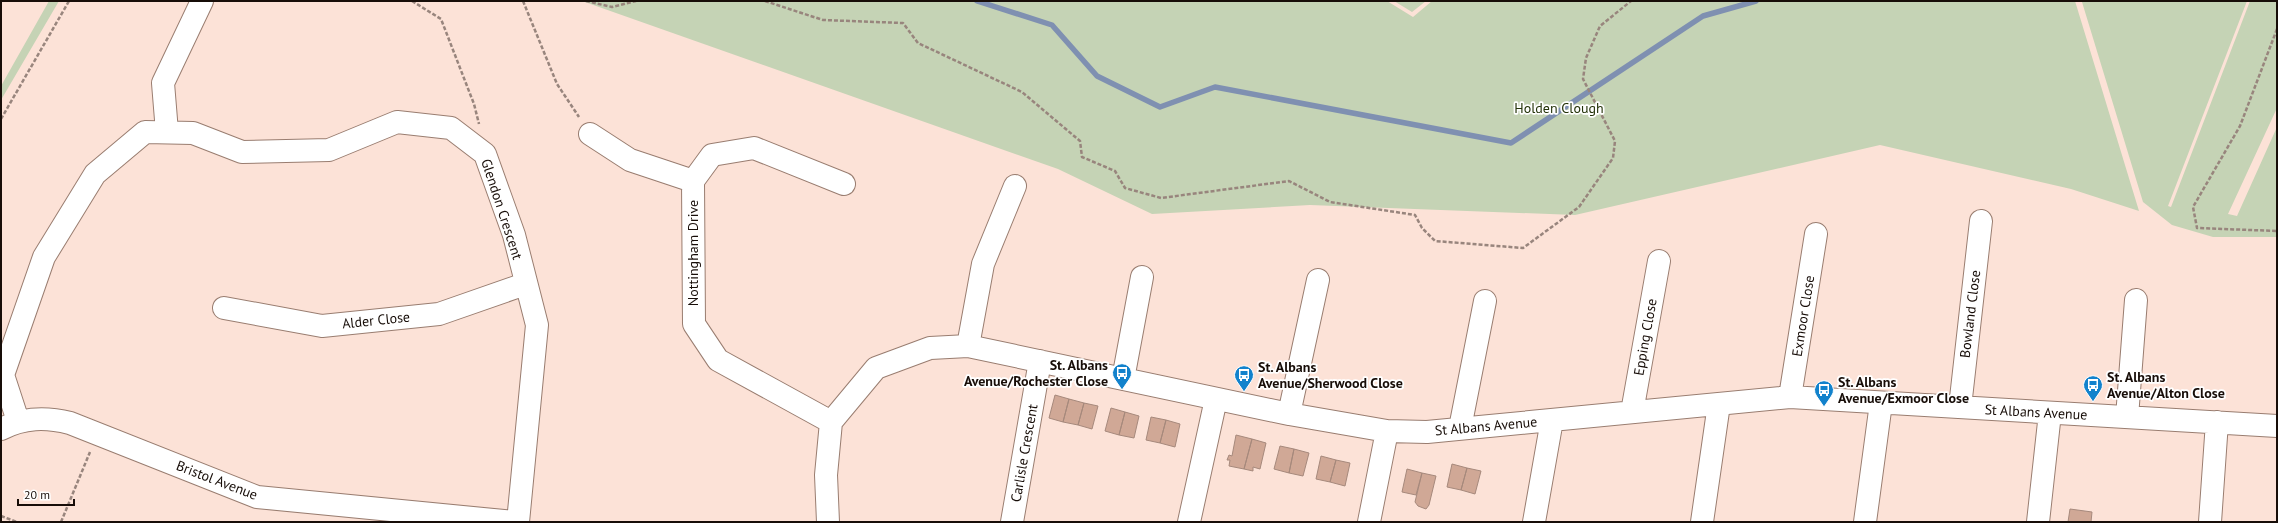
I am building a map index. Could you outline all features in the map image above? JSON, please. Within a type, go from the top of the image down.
[{"type":"street","points":[[167,132],[163,84],[202,1]]},
{"type":"street","name":"Glendon Crescent","points":[[9,425],[3,375],[44,257],[94,174],[145,132],[193,133],[242,152],[330,150],[397,122],[451,128],[485,154],[514,235],[525,284],[537,325],[518,522]]},
{"type":"street","points":[[590,134],[630,160],[693,181]]},
{"type":"street","name":"Nottingham Drive","points":[[831,422],[718,360],[694,324],[693,181],[712,155],[754,148],[844,184]]},
{"type":"street","points":[[968,346],[983,264],[1015,186]]},
{"type":"street","name":"Bowland Close","points":[[1960,408],[1981,221]]},
{"type":"street","name":"Exmoor Close","points":[[1790,398],[1816,234]]},
{"type":"street","name":"Epping Close","points":[[1632,412],[1659,261]]},
{"type":"street","points":[[1123,379],[1142,277]]},
{"type":"street","points":[[1289,414],[1318,280]]},
{"type":"street","name":"Alder Close","points":[[224,308],[322,326],[439,314],[525,284]]},
{"type":"street","points":[[2127,417],[2136,300]]},
{"type":"street","points":[[1460,428],[1485,301]]},
{"type":"street","name":"St Albans Avenue","points":[[831,422],[876,368],[930,348],[968,346],[1289,414],[1387,431],[1427,432],[1790,398],[2277,426]]},
{"type":"street","name":"Carlisle Crescent","points":[[1012,522],[1040,361]]},
{"type":"street","points":[[1189,522],[1216,399]]},
{"type":"street","points":[[1865,522],[1881,403]]},
{"type":"street","points":[[1702,522],[1719,404]]},
{"type":"street","points":[[2038,522],[2050,413]]},
{"type":"street","name":"Bristol Avenue","points":[[9,425],[50,418],[98,433],[257,497],[392,516],[514,522]]},
{"type":"street","points":[[1534,522],[1552,420]]},
{"type":"street","points":[[828,522],[826,475],[831,422]]},
{"type":"street","points":[[2210,522],[2217,422]]},
{"type":"street","points":[[1369,522],[1387,431]]},
{"type":"path","points":[[1,119],[69,1]]},
{"type":"path","points":[[412,1],[440,19],[474,104],[480,124]]},
{"type":"path","points":[[523,1],[556,84],[590,134]]},
{"type":"path","points":[[586,1],[612,7],[636,1]]},
{"type":"path","points":[[765,1],[823,20],[903,23],[918,43],[1022,92],[1080,141],[1082,158],[1116,171],[1125,188],[1161,198],[1289,182],[1330,202],[1416,215],[1422,228],[1435,241],[1523,248],[1579,207],[1613,158],[1615,141],[1583,79],[1586,58],[1600,26],[1631,1]]},
{"type":"path","points":[[2277,29],[2240,126],[2193,207],[2197,228],[2277,231]]},
{"type":"path","points":[[61,522],[98,433]]},
{"type":"path","points":[[1,516],[17,522]]},
{"type":"green space","points":[[49,1],[59,1],[1,100],[1,86]]},
{"type":"green space","name":"Holden Clough","points":[[582,1],[1387,1],[1413,17],[1432,1],[2075,1],[2139,211],[2071,189],[1880,145],[1575,215],[1310,205],[1152,214],[1058,169]]},
{"type":"green space","points":[[1394,1],[1426,1],[1412,12]]},
{"type":"green space","points":[[2247,1],[2168,206],[2171,207],[2250,1],[2277,1],[2277,108],[2228,214],[2237,216],[2277,127],[2277,237],[2213,237],[2172,225],[2143,202],[2082,2]]},
{"type":"building","points":[[1055,395],[1069,399],[1063,422],[1049,418]]},
{"type":"building","points":[[1069,399],[1084,403],[1078,425],[1063,422]]},
{"type":"building","points":[[1084,403],[1098,406],[1092,429],[1078,425]]},
{"type":"building","points":[[1111,408],[1125,412],[1119,435],[1105,431]]},
{"type":"building","points":[[1125,412],[1139,416],[1134,438],[1119,435]]},
{"type":"building","points":[[1151,417],[1166,420],[1160,443],[1146,440]]},
{"type":"building","points":[[1166,420],[1180,424],[1175,447],[1160,443]]},
{"type":"building","points":[[1236,435],[1252,439],[1244,469],[1229,466],[1230,460],[1227,460],[1229,455],[1232,456]]},
{"type":"building","points":[[1252,439],[1266,443],[1260,469],[1253,467],[1253,471],[1244,469]]},
{"type":"building","points":[[1280,446],[1294,449],[1289,473],[1274,469]]},
{"type":"building","points":[[1294,449],[1309,453],[1303,476],[1289,473]]},
{"type":"building","points":[[1321,456],[1336,460],[1330,482],[1316,479]]},
{"type":"building","points":[[1336,460],[1350,463],[1345,486],[1330,482]]},
{"type":"building","points":[[1452,464],[1467,468],[1461,490],[1447,487]]},
{"type":"building","points":[[1467,468],[1481,471],[1475,494],[1461,490]]},
{"type":"building","points":[[1407,469],[1422,473],[1416,495],[1402,492]]},
{"type":"building","points":[[1422,473],[1436,476],[1429,505],[1426,509],[1418,506],[1415,502]]},
{"type":"building","points":[[2070,509],[2092,512],[2091,522],[2068,522]]},
{"type":"waterway","points":[[977,1],[1052,25],[1097,76],[1160,107],[1215,87],[1511,143],[1703,16],[1756,1]]},
{"type":"place","name":"St. Albans Avenue/Rochester Close","points":[[1122,390]]},
{"type":"place","name":"St. Albans Avenue/Sherwood Close","points":[[1244,392]]},
{"type":"place","name":"St. Albans Avenue/Alton Close","points":[[2093,402]]},
{"type":"place","name":"St. Albans Avenue/Exmoor Close","points":[[1824,407]]}]
